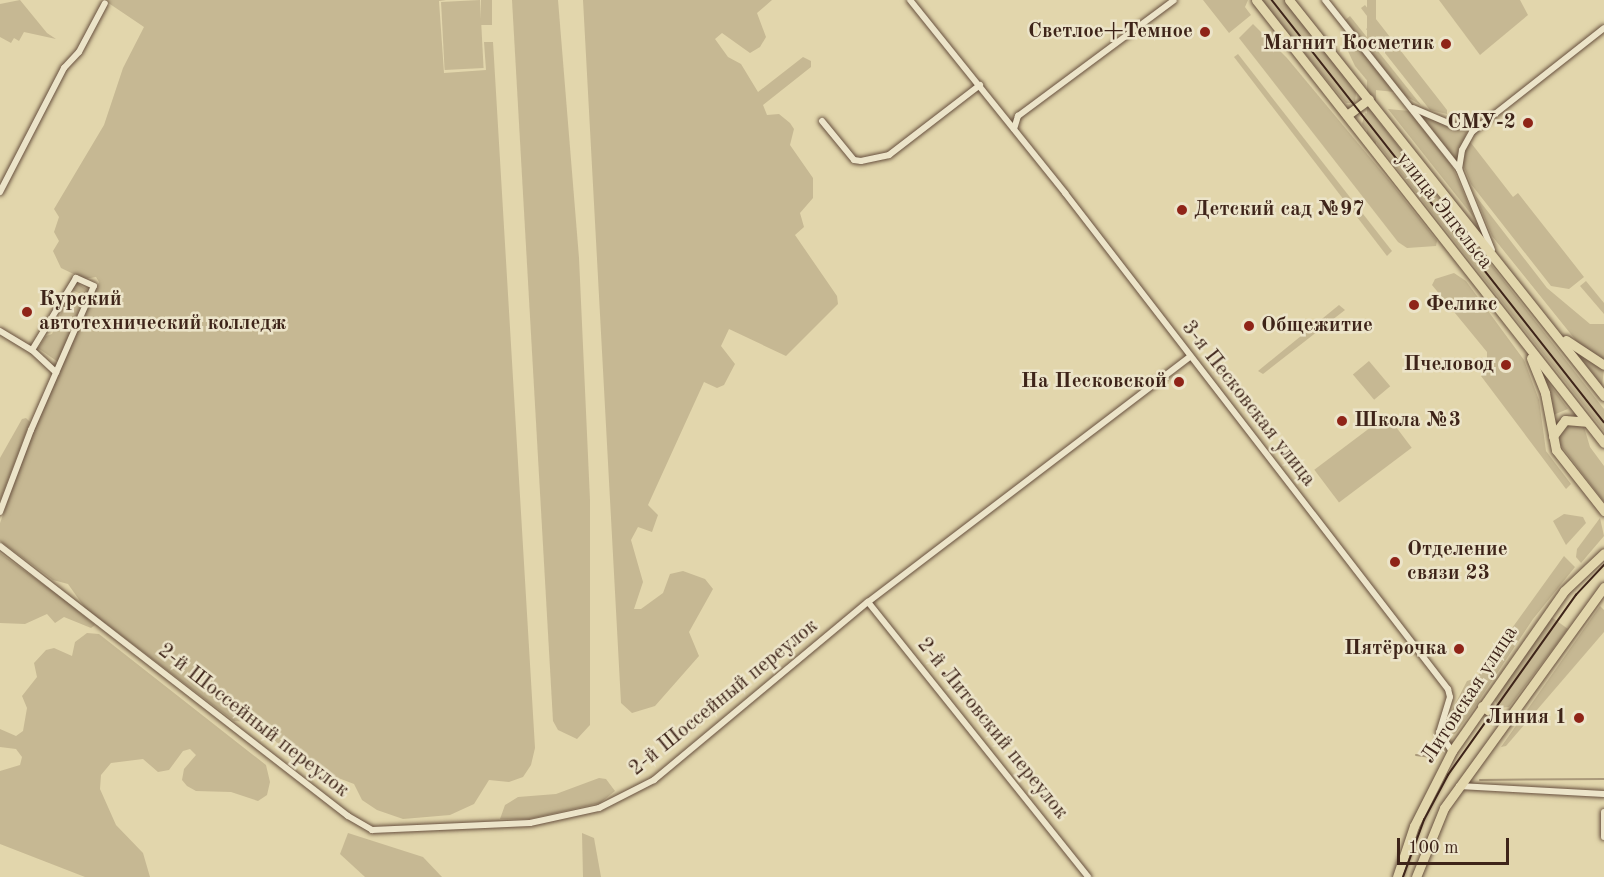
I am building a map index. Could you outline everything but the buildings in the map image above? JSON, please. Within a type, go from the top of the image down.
[{"type":"main road","name":"улица Энгельса","points":[[1256,0],[1604,443]]},
{"type":"main road","name":"улица Энгельса","points":[[1289,0],[1492,251],[1604,396]]},
{"type":"main road","points":[[1347,115],[1369,99]]},
{"type":"main road","points":[[1548,323],[1587,356],[1604,365]]},
{"type":"main road","points":[[1525,345],[1545,393],[1553,442],[1604,511]]},
{"type":"main road","points":[[1553,442],[1556,429],[1565,420],[1578,418],[1589,425]]},
{"type":"main road","name":"Литовская улица","points":[[1397,877],[1414,826],[1452,751],[1564,591],[1603,553]]},
{"type":"main road","name":"Литовская улица","points":[[1416,877],[1430,837],[1459,786],[1604,587]]},
{"type":"main road","points":[[1482,706],[1504,722]]},
{"type":"street","name":"3-я Песковская улица","points":[[910,0],[980,85],[1448,689],[1449,702],[1439,732],[1452,751]]},
{"type":"street","points":[[1014,129],[1018,116],[1174,0]]},
{"type":"street","points":[[1325,0],[1459,169],[1492,251]]},
{"type":"street","points":[[0,192],[64,68],[79,51],[105,3]]},
{"type":"street","points":[[1459,169],[1464,144],[1480,124],[1604,28]]},
{"type":"street","points":[[822,121],[854,159],[871,159],[889,155],[980,85]]},
{"type":"street","points":[[1409,106],[1455,126],[1480,124]]},
{"type":"street","points":[[0,512],[56,372],[94,286],[76,278],[32,350]]},
{"type":"street","points":[[0,331],[32,350],[56,372]]},
{"type":"street","name":"2-й Шоссейный переулок","points":[[0,546],[348,816],[372,830],[530,824],[599,808],[627,796],[654,780],[868,602],[1190,357]]},
{"type":"street","name":"2-й Литовский переулок","points":[[868,602],[1088,877]]},
{"type":"street","points":[[1459,786],[1604,794]]},
{"type":"street","points":[[1604,812],[1604,837]]},
{"type":"shaded area","points":[[20,0],[47,33],[56,39],[24,32],[19,41],[14,38],[11,43],[0,37],[0,4]]},
{"type":"shaded area","points":[[104,0],[446,0],[439,1],[444,73],[486,70],[484,42],[493,42],[535,748],[531,765],[523,777],[509,782],[489,780],[474,804],[450,815],[403,819],[377,810],[362,800],[354,784],[299,763],[262,729],[248,722],[234,721],[85,608],[68,584],[53,580],[0,541],[0,523],[33,432],[99,282],[96,277],[84,279],[61,268],[53,251],[59,241],[54,232],[59,217],[54,209],[104,125],[123,68],[144,27]]},
{"type":"shaded area","points":[[480,0],[484,68],[445,70],[441,2]]},
{"type":"shaded area","points":[[481,0],[492,0],[492,25],[481,25]]},
{"type":"shaded area","points":[[512,0],[558,0],[579,258],[590,500],[590,725],[577,739],[558,730],[553,721]]},
{"type":"shaded area","points":[[583,0],[772,0],[757,13],[766,37],[760,47],[750,53],[722,33],[715,39],[728,57],[741,64],[758,92],[803,57],[811,61],[811,67],[763,105],[767,115],[779,114],[790,123],[794,129],[790,145],[813,178],[813,198],[800,213],[804,227],[795,235],[837,296],[838,304],[786,356],[729,329],[721,346],[735,364],[724,385],[717,388],[704,382],[648,505],[658,515],[652,532],[638,527],[631,540],[643,582],[634,609],[641,609],[663,593],[670,574],[683,571],[705,579],[713,589],[689,632],[699,656],[655,706],[632,713],[621,703]]},
{"type":"shaded area","points":[[1203,0],[1248,0],[1245,7],[1251,15],[1229,33]]},
{"type":"shaded area","points":[[1260,0],[1286,0],[1356,92],[1355,103],[1346,103]]},
{"type":"shaded area","points":[[1367,0],[1376,0],[1376,144],[1367,144]]},
{"type":"shaded area","points":[[1439,0],[1520,0],[1528,15],[1480,55]]},
{"type":"shaded area","points":[[1365,5],[1447,110],[1447,114],[1430,110],[1366,29],[1373,24],[1361,8]]},
{"type":"shaded area","points":[[1350,16],[1421,105],[1402,94],[1344,21]]},
{"type":"shaded area","points":[[1253,24],[1287,58],[1392,184],[1437,241],[1436,246],[1407,248],[1398,242],[1239,38]]},
{"type":"shaded area","points":[[1354,40],[1395,92],[1375,90],[1355,66],[1346,47]]},
{"type":"shaded area","points":[[1238,54],[1392,251],[1387,256],[1234,57]]},
{"type":"shaded area","points":[[1388,109],[1409,111],[1452,166],[1475,219]]},
{"type":"shaded area","points":[[1365,113],[1374,115],[1604,409],[1604,431],[1362,124]]},
{"type":"shaded area","points":[[1421,116],[1467,132],[1456,161]]},
{"type":"shaded area","points":[[1468,139],[1513,197],[1518,193],[1584,277],[1569,289],[1551,286],[1471,184],[1462,162]]},
{"type":"shaded area","points":[[1475,195],[1547,288],[1590,324],[1604,324],[1604,361],[1578,343],[1492,236]]},
{"type":"shaded area","points":[[1454,273],[1466,281],[1524,360],[1539,400],[1546,451],[1571,484],[1566,489],[1481,376],[1487,364],[1487,352],[1432,285],[1435,279]]},
{"type":"shaded area","points":[[1586,281],[1604,303],[1604,314],[1580,286]]},
{"type":"shaded area","points":[[77,283],[89,291],[58,362],[38,348],[46,336],[52,334],[65,304],[76,306],[81,294],[72,290]]},
{"type":"shaded area","points":[[1339,305],[1345,310],[1263,374],[1258,371]]},
{"type":"shaded area","points":[[1578,355],[1604,369],[1602,386]]},
{"type":"shaded area","points":[[1369,361],[1390,386],[1374,400],[1353,374]]},
{"type":"shaded area","points":[[1545,378],[1568,409],[1553,415]]},
{"type":"shaded area","points":[[1387,415],[1412,448],[1339,503],[1314,470]]},
{"type":"shaded area","points":[[26,418],[30,422],[0,501],[0,458],[22,419]]},
{"type":"shaded area","points":[[1568,424],[1584,427],[1590,447],[1604,466],[1604,502],[1559,443],[1560,432]]},
{"type":"shaded area","points":[[1564,514],[1583,517],[1586,523],[1566,545],[1553,521]]},
{"type":"shaded area","points":[[1600,518],[1604,536],[1581,563],[1576,557],[1577,549]]},
{"type":"shaded area","points":[[0,553],[95,625],[91,628],[64,617],[55,623],[47,614],[25,624],[0,623]]},
{"type":"shaded area","points":[[1564,556],[1575,567],[1533,619],[1455,734],[1449,735],[1446,731],[1451,712],[1467,681],[1476,678]]},
{"type":"shaded area","points":[[1600,606],[1604,610],[1604,632],[1506,746],[1501,747]]},
{"type":"shaded area","points":[[1550,616],[1568,629],[1509,707],[1498,708],[1494,698]]},
{"type":"shaded area","points":[[87,633],[99,634],[266,765],[270,782],[267,795],[258,801],[231,792],[196,791],[187,786],[182,780],[184,769],[196,755],[190,749],[183,751],[169,770],[158,772],[143,759],[111,763],[101,775],[100,789],[116,825],[143,853],[150,877],[85,877],[0,844],[0,771],[20,765],[22,757],[16,749],[0,747],[0,729],[16,736],[23,731],[27,708],[22,696],[37,677],[34,663],[46,650],[54,648],[72,656],[75,642]]},
{"type":"shaded area","points":[[599,778],[606,779],[615,791],[600,803],[529,819],[500,819],[505,805],[518,797],[556,794]]},
{"type":"shaded area","points":[[348,833],[423,857],[442,877],[365,877],[340,854]]},
{"type":"shaded area","points":[[582,833],[594,838],[601,877],[583,877]]},
{"type":"waterway","points":[[1416,755],[1431,757]]},
{"type":"waterway","points":[[1480,780],[1604,779]]},
{"type":"tram line","points":[[1272,0],[1604,422]]},
{"type":"tram line","points":[[1403,877],[1424,820],[1448,775],[1576,595],[1604,565]]},
{"type":"place","name":"Светлое+Темное","points":[[1205,32]]},
{"type":"place","name":"Магнит Косметик","points":[[1446,44]]},
{"type":"place","name":"СМУ-2","points":[[1528,123]]},
{"type":"place","name":"Детский сад №97","points":[[1182,210]]},
{"type":"place","name":"Феликс","points":[[1414,305]]},
{"type":"place","name":"Курский автотехнический колледж","points":[[27,312]]},
{"type":"place","name":"Общежитие","points":[[1249,326]]},
{"type":"place","name":"Пчеловод","points":[[1506,365]]},
{"type":"place","name":"На Песковской","points":[[1179,382]]},
{"type":"place","name":"Школа №3","points":[[1342,421]]},
{"type":"place","name":"Отделение связи 23","points":[[1395,562]]},
{"type":"place","name":"Пятёрочка","points":[[1459,649]]},
{"type":"place","name":"Линия 1","points":[[1579,718]]}]
